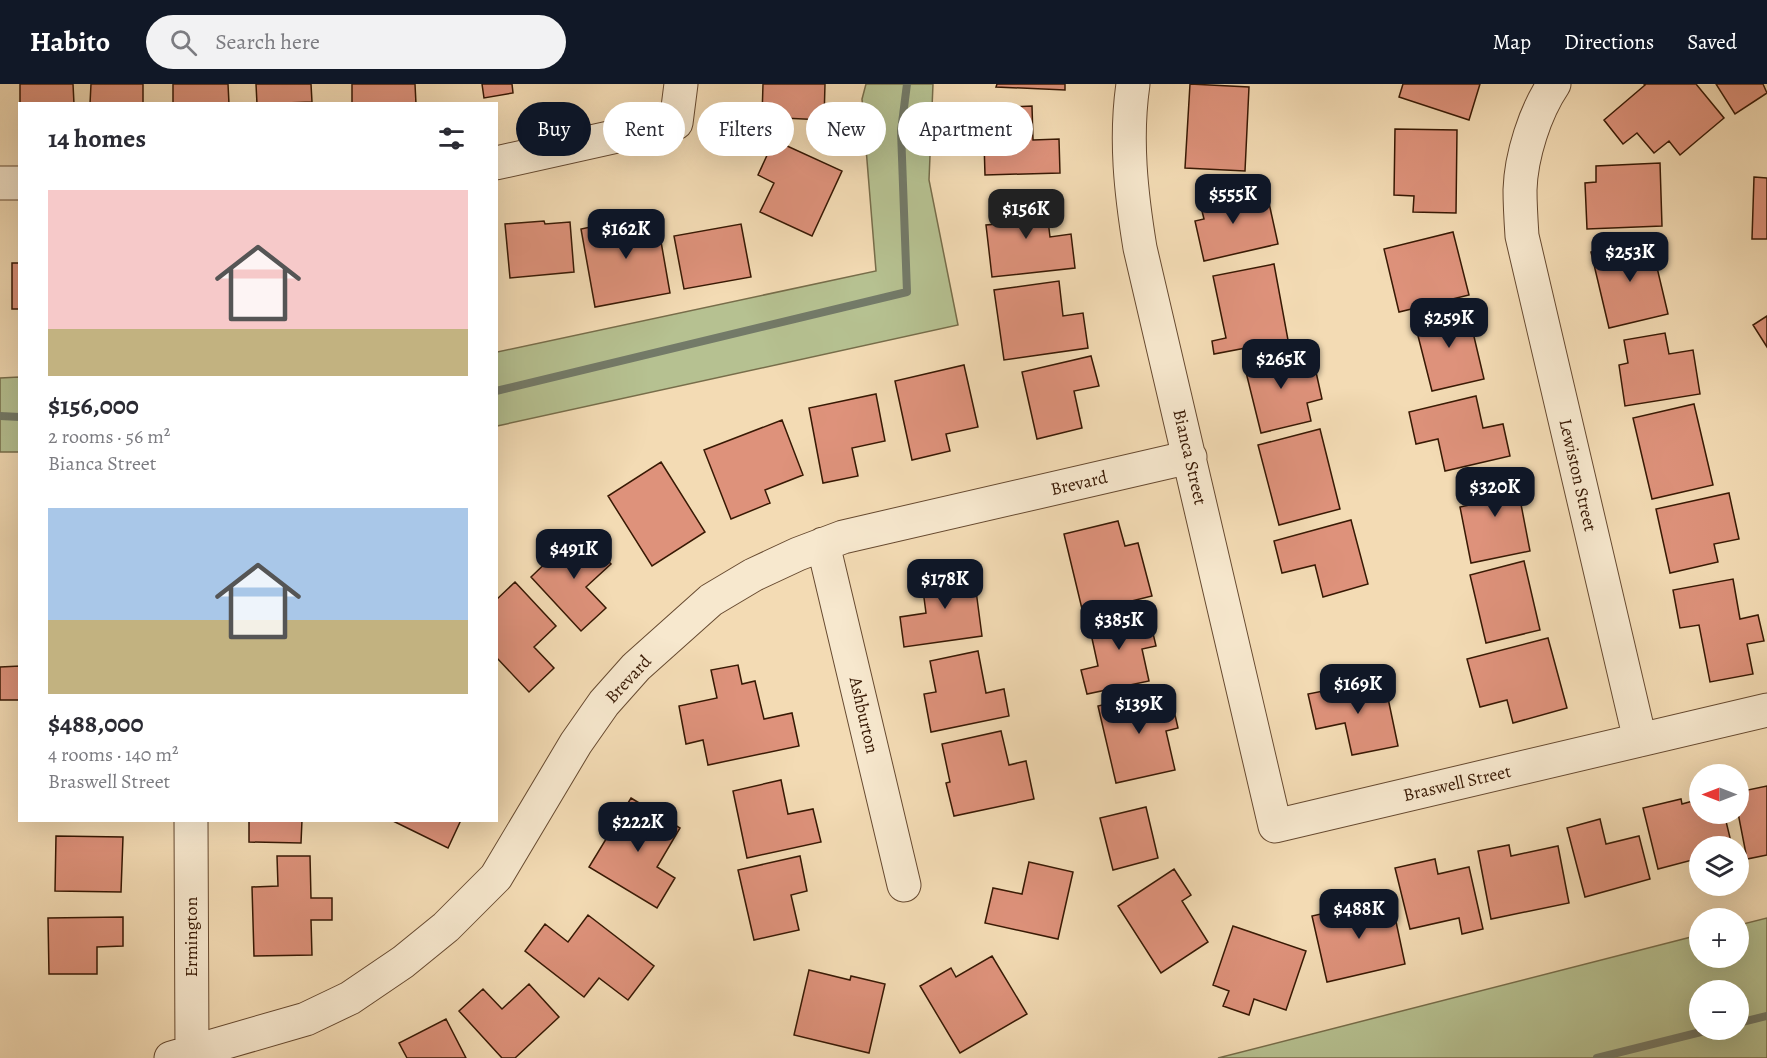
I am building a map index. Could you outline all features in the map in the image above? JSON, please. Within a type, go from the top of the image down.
[{"type":"street","points":[[498,162],[676,123],[681,84]]},
{"type":"street","name":"Bianca Street","points":[[1133,84],[1128,150],[1132,199],[1140,248],[1275,826]]},
{"type":"street","name":"Lewiston Street","points":[[1554,84],[1547,94],[1528,140],[1520,188],[1522,237],[1640,740]]},
{"type":"street","points":[[0,183],[18,183]]},
{"type":"street","name":"Brevard","points":[[182,1055],[306,1019],[350,998],[446,927],[496,877],[576,743],[604,703],[636,667],[711,600],[753,575],[798,554],[843,537],[1190,457]]},
{"type":"street","name":"Ashburton","points":[[824,544],[904,885]]},
{"type":"street","points":[[1640,740],[1767,710]]},
{"type":"street","name":"Braswell Street","points":[[1275,826],[1640,740]]},
{"type":"street","name":"Ermington","points":[[182,1055],[191,822]]},
{"type":"green space","points":[[866,84],[933,84],[932,102],[898,102],[898,156],[930,156],[929,180],[958,325],[498,426],[498,352],[876,271],[867,156],[886,156],[886,102],[862,102]]},
{"type":"green space","points":[[18,377],[18,452],[0,452],[0,378]]},
{"type":"green space","points":[[1767,918],[1767,1058],[1218,1058],[1689,938],[1689,968],[1749,968],[1749,922]]},
{"type":"building","points":[[20,84],[73,84],[74,102],[20,102]]},
{"type":"building","points":[[91,84],[143,84],[143,102],[90,102]]},
{"type":"building","points":[[173,84],[228,84],[229,102],[173,102]]},
{"type":"building","points":[[256,84],[311,84],[312,102],[257,102]]},
{"type":"building","points":[[352,84],[415,84],[416,102],[352,102]]},
{"type":"building","points":[[482,84],[512,84],[513,93],[484,98]]},
{"type":"building","points":[[763,84],[825,84],[824,102],[806,102],[806,119],[794,119],[794,102],[762,102]]},
{"type":"building","points":[[997,84],[1065,84],[1065,90],[996,87]]},
{"type":"building","points":[[1190,84],[1249,87],[1245,171],[1185,168]]},
{"type":"building","points":[[1403,84],[1480,84],[1469,120],[1399,97]]},
{"type":"building","points":[[1644,84],[1696,84],[1724,118],[1680,155],[1669,141],[1654,153],[1637,133],[1623,144],[1604,120]]},
{"type":"building","points":[[1716,84],[1763,84],[1767,93],[1735,114]]},
{"type":"building","points":[[1395,129],[1457,130],[1456,213],[1413,212],[1414,196],[1394,195]]},
{"type":"building","points":[[1059,139],[1060,173],[985,175],[984,156],[1033,156],[1033,140]]},
{"type":"building","points":[[794,149],[842,171],[812,236],[760,212],[774,183],[758,175],[767,156],[794,156]]},
{"type":"building","points":[[1660,163],[1662,226],[1587,229],[1585,183],[1596,182],[1596,166]]},
{"type":"building","points":[[1754,177],[1767,178],[1767,239],[1752,239]]},
{"type":"building","points":[[1241,185],[1246,208],[1269,203],[1278,244],[1204,261],[1195,221],[1204,219],[1198,195]]},
{"type":"building","points":[[1045,195],[1050,237],[1071,234],[1075,268],[992,277],[986,225],[997,224],[994,201]]},
{"type":"building","points":[[656,213],[670,293],[595,307],[581,229]]},
{"type":"building","points":[[544,221],[545,224],[570,222],[574,272],[510,278],[505,224]]},
{"type":"building","points":[[741,224],[751,277],[684,289],[674,236]]},
{"type":"building","points":[[1453,232],[1469,295],[1399,312],[1384,249]]},
{"type":"building","points":[[1650,238],[1668,314],[1609,328],[1591,252]]},
{"type":"building","points":[[12,263],[18,263],[18,309],[12,309]]},
{"type":"building","points":[[1274,264],[1288,340],[1214,354],[1212,341],[1226,338],[1213,276]]},
{"type":"building","points":[[1059,281],[1063,316],[1083,313],[1088,348],[1004,360],[994,290]]},
{"type":"building","points":[[1467,307],[1484,379],[1432,391],[1414,320]]},
{"type":"building","points":[[1767,316],[1767,347],[1753,325]]},
{"type":"building","points":[[1665,333],[1669,354],[1693,350],[1700,394],[1625,406],[1619,365],[1628,363],[1624,340]]},
{"type":"building","points":[[1296,347],[1303,375],[1316,372],[1322,399],[1307,403],[1311,421],[1261,433],[1243,360]]},
{"type":"building","points":[[1091,356],[1099,386],[1074,391],[1082,428],[1037,439],[1022,372]]},
{"type":"building","points":[[964,365],[978,427],[946,434],[950,451],[912,460],[895,381]]},
{"type":"building","points":[[876,394],[885,441],[852,448],[858,476],[823,483],[809,408]]},
{"type":"building","points":[[1476,396],[1483,428],[1503,424],[1510,456],[1445,471],[1438,439],[1416,444],[1409,412]]},
{"type":"building","points":[[1694,404],[1713,485],[1652,499],[1633,418]]},
{"type":"building","points":[[782,420],[803,475],[765,490],[770,503],[731,519],[704,450]]},
{"type":"building","points":[[1320,429],[1340,509],[1279,525],[1258,445]]},
{"type":"building","points":[[661,462],[705,532],[652,566],[608,496]]},
{"type":"building","points":[[1514,468],[1530,551],[1471,563],[1460,507],[1479,503],[1474,476]]},
{"type":"building","points":[[1729,493],[1739,539],[1714,544],[1718,562],[1670,573],[1656,509]]},
{"type":"building","points":[[1351,520],[1368,584],[1323,597],[1315,565],[1282,573],[1274,541]]},
{"type":"building","points":[[1118,521],[1125,546],[1138,543],[1152,596],[1083,613],[1064,534]]},
{"type":"building","points":[[579,531],[611,564],[586,587],[606,608],[581,631],[531,577]]},
{"type":"building","points":[[1524,561],[1540,630],[1486,643],[1470,575]]},
{"type":"building","points":[[973,568],[982,636],[904,647],[900,617],[926,613],[921,575]]},
{"type":"building","points":[[1733,579],[1740,619],[1758,615],[1764,641],[1747,644],[1753,674],[1710,682],[1699,625],[1680,628],[1673,590]]},
{"type":"building","points":[[515,582],[556,626],[534,647],[554,668],[529,692],[498,659],[498,598]]},
{"type":"building","points":[[1147,608],[1156,646],[1142,649],[1149,681],[1087,694],[1081,670],[1098,666],[1088,620]]},
{"type":"building","points":[[1548,638],[1567,708],[1513,723],[1507,700],[1480,707],[1467,659]]},
{"type":"building","points":[[978,651],[986,693],[1004,689],[1009,716],[931,732],[924,694],[936,692],[930,661]]},
{"type":"building","points":[[738,665],[742,684],[755,681],[764,719],[792,713],[799,746],[708,765],[703,740],[686,744],[679,706],[717,698],[711,670]]},
{"type":"building","points":[[18,666],[18,700],[0,700],[0,667]]},
{"type":"building","points":[[1384,679],[1398,746],[1352,755],[1345,723],[1316,729],[1308,694]]},
{"type":"building","points":[[1169,689],[1178,728],[1166,731],[1175,770],[1116,783],[1098,706]]},
{"type":"building","points":[[1001,731],[1009,765],[1026,761],[1034,799],[954,816],[946,783],[950,782],[942,744]]},
{"type":"building","points":[[781,780],[788,814],[813,809],[821,842],[747,858],[733,791]]},
{"type":"building","points":[[1767,786],[1767,855],[1749,859],[1749,836],[1742,836],[1740,824],[1749,824],[1749,790]]},
{"type":"building","points":[[631,798],[680,828],[657,867],[675,878],[657,908],[589,867]]},
{"type":"building","points":[[1681,799],[1682,804],[1689,802],[1689,824],[1727,824],[1730,836],[1689,836],[1689,861],[1658,869],[1643,808]]},
{"type":"building","points":[[1146,807],[1158,858],[1113,870],[1100,818]]},
{"type":"building","points":[[1600,819],[1606,844],[1639,836],[1650,879],[1585,897],[1567,828]]},
{"type":"building","points":[[249,822],[302,822],[301,843],[249,842]]},
{"type":"building","points":[[395,822],[460,822],[448,848]]},
{"type":"building","points":[[56,836],[123,837],[121,892],[55,891]]},
{"type":"building","points":[[1509,845],[1511,856],[1558,846],[1569,903],[1491,919],[1478,851]]},
{"type":"building","points":[[277,856],[310,856],[311,898],[332,898],[332,920],[311,920],[312,955],[254,956],[252,887],[278,886]]},
{"type":"building","points":[[800,856],[807,891],[791,895],[799,930],[754,940],[738,870]]},
{"type":"building","points":[[1435,859],[1438,874],[1469,867],[1483,929],[1462,934],[1459,918],[1410,929],[1395,868]]},
{"type":"building","points":[[1029,862],[1073,872],[1058,939],[985,923],[993,888],[1022,894]]},
{"type":"building","points":[[1174,869],[1191,895],[1182,901],[1208,942],[1161,973],[1118,906]]},
{"type":"building","points":[[1391,898],[1405,964],[1327,982],[1312,916]]},
{"type":"building","points":[[588,915],[654,966],[628,1000],[599,978],[584,997],[525,951],[545,924],[568,942]]},
{"type":"building","points":[[123,917],[123,946],[97,947],[97,974],[49,974],[48,918]]},
{"type":"building","points":[[1233,926],[1306,951],[1286,1010],[1254,999],[1249,1015],[1223,1006],[1229,991],[1213,985]]},
{"type":"building","points":[[992,956],[1027,1014],[960,1053],[920,986],[951,968],[956,977]]},
{"type":"building","points":[[809,970],[850,980],[851,976],[885,984],[869,1053],[794,1035]]},
{"type":"building","points":[[529,984],[559,1017],[515,1058],[502,1058],[459,1011],[483,989],[502,1009]]},
{"type":"building","points":[[446,1019],[466,1058],[407,1058],[399,1043]]},
{"type":"waterway","points":[[498,391],[907,292],[901,131],[907,84]]},
{"type":"waterway","points":[[0,416],[18,417]]},
{"type":"waterway","points":[[1749,1020],[1767,1016]]},
{"type":"waterway","points":[[1597,1058],[1689,1035]]}]
